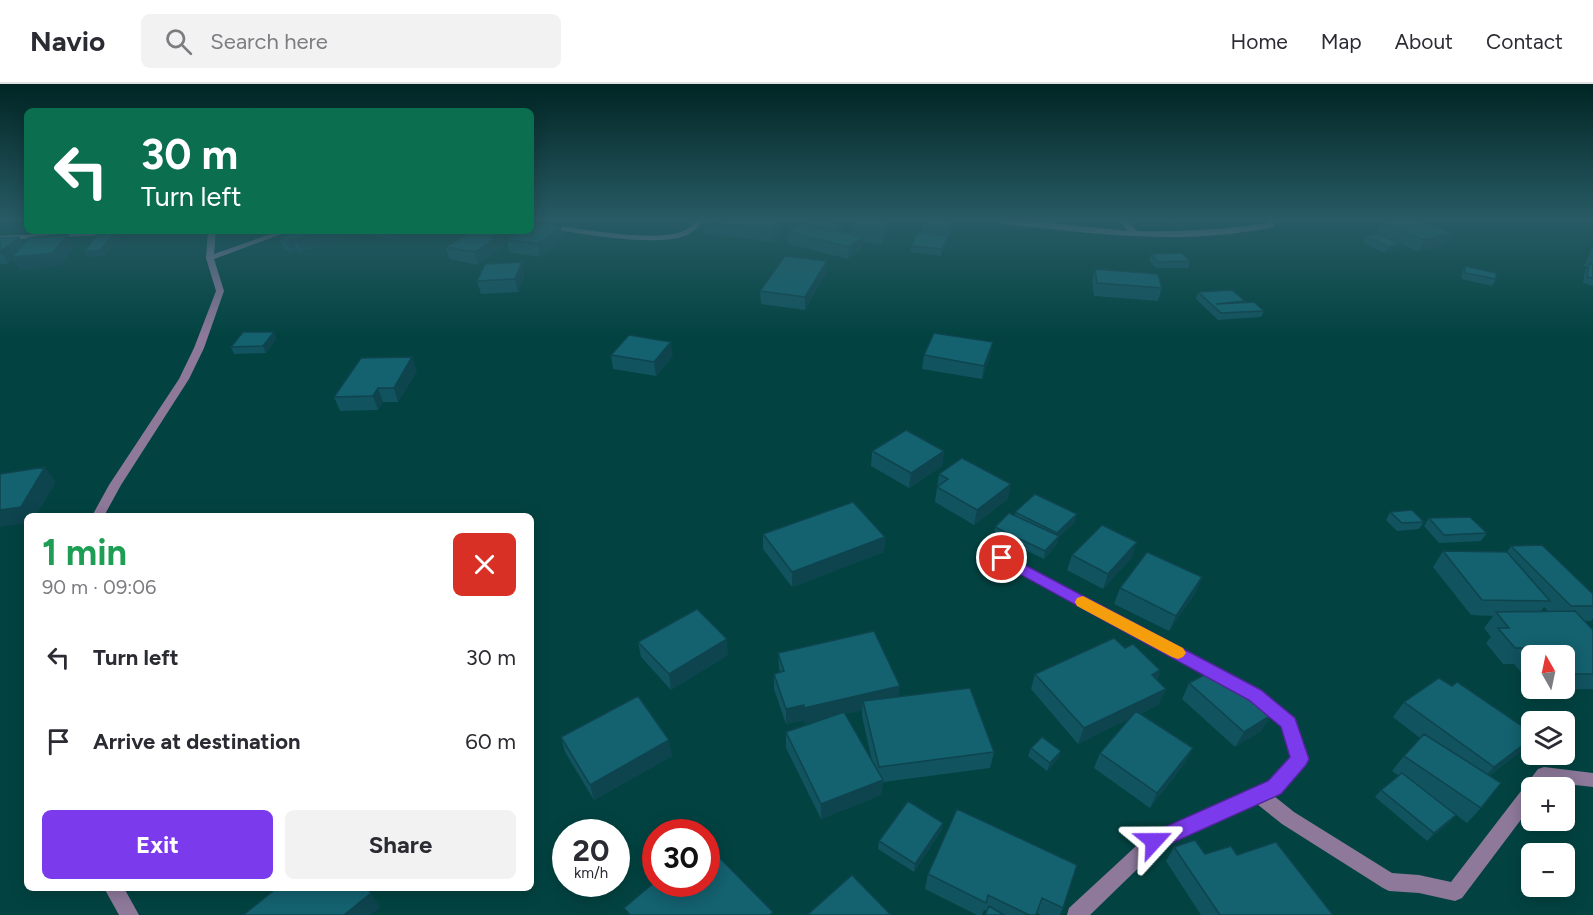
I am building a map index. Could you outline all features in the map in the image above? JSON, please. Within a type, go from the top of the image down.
[{"type":"street","points":[[100,513],[131,459],[184,379],[199,348],[220,291],[210,258]]},
{"type":"street","points":[[1002,558],[1255,695],[1288,723],[1300,759],[1274,788],[1154,841],[1076,915]]},
{"type":"street","points":[[1542,777],[1544,774],[1568,777]]},
{"type":"street","points":[[1575,778],[1593,780]]},
{"type":"street","points":[[1258,794],[1288,818],[1389,882],[1419,884],[1455,892],[1521,805]]},
{"type":"street","points":[[115,891],[130,915]]},
{"type":"building","points":[[784,258],[827,261],[805,297],[760,291]]},
{"type":"building","points":[[1154,258],[1187,258],[1190,261],[1158,262]]},
{"type":"building","points":[[522,262],[515,279],[477,281],[485,264]]},
{"type":"building","points":[[1589,264],[1593,264],[1593,278],[1587,277]]},
{"type":"building","points":[[1465,266],[1496,273],[1496,279],[1465,273]]},
{"type":"building","points":[[1095,269],[1158,274],[1162,288],[1097,283]]},
{"type":"building","points":[[1232,290],[1245,301],[1216,304],[1254,302],[1264,311],[1221,313],[1198,292]]},
{"type":"building","points":[[243,332],[274,332],[263,346],[231,347]]},
{"type":"building","points":[[934,333],[993,342],[984,366],[924,355]]},
{"type":"building","points":[[629,335],[671,342],[654,362],[611,355]]},
{"type":"building","points":[[412,357],[394,388],[378,388],[373,396],[334,397],[361,358]]},
{"type":"building","points":[[906,430],[944,451],[911,473],[872,451]]},
{"type":"building","points":[[962,458],[1011,484],[977,510],[937,487],[948,479],[939,474]]},
{"type":"building","points":[[45,467],[21,507],[0,510],[0,474]]},
{"type":"building","points":[[1035,494],[1077,514],[1057,533],[1015,512]]},
{"type":"building","points":[[853,502],[885,537],[792,572],[763,534]]},
{"type":"building","points":[[1412,510],[1424,522],[1402,523],[1390,512]]},
{"type":"building","points":[[1009,513],[1059,536],[1045,551],[995,527]]},
{"type":"building","points":[[1470,517],[1487,533],[1444,535],[1429,518]]},
{"type":"building","points":[[1102,525],[1137,542],[1108,574],[1072,555]]},
{"type":"building","points":[[1542,545],[1593,594],[1593,606],[1571,606],[1511,546]]},
{"type":"building","points":[[1443,551],[1507,552],[1550,601],[1482,600]]},
{"type":"building","points":[[1147,552],[1202,577],[1176,616],[1120,588]]},
{"type":"building","points":[[697,609],[727,639],[669,674],[638,642]]},
{"type":"building","points":[[1575,611],[1593,630],[1593,674],[1575,674],[1575,645],[1521,645],[1521,648],[1515,648],[1498,628],[1509,628],[1496,612]]},
{"type":"building","points":[[874,631],[900,686],[804,708],[804,705],[786,709],[774,674],[784,671],[778,653]]},
{"type":"building","points":[[1114,638],[1125,648],[1133,644],[1160,670],[1152,675],[1166,689],[1084,728],[1035,674]]},
{"type":"building","points":[[1215,669],[1270,716],[1244,732],[1189,683]]},
{"type":"building","points":[[1439,678],[1452,686],[1457,682],[1521,726],[1521,746],[1494,767],[1404,702]]},
{"type":"building","points":[[970,688],[994,752],[879,767],[863,701]]},
{"type":"building","points":[[638,696],[669,740],[590,785],[561,737]]},
{"type":"building","points":[[1136,711],[1193,748],[1157,793],[1100,753]]},
{"type":"building","points":[[844,712],[883,780],[821,804],[786,732]]},
{"type":"building","points":[[1424,734],[1501,783],[1481,808],[1404,756]]},
{"type":"building","points":[[1042,737],[1061,751],[1050,763],[1031,748]]},
{"type":"building","points":[[1402,773],[1456,815],[1434,833],[1381,790]]},
{"type":"building","points":[[908,801],[943,823],[915,864],[879,841]]},
{"type":"building","points":[[957,809],[1077,865],[1063,908],[1042,898],[1036,915],[1029,915],[988,895],[986,903],[928,874]]},
{"type":"building","points":[[1195,840],[1205,854],[1231,846],[1237,855],[1276,842],[1333,915],[1220,915],[1174,847]]},
{"type":"building","points":[[720,858],[773,912],[770,915],[630,915],[624,908],[642,893],[642,897],[720,897]]},
{"type":"building","points":[[852,875],[891,915],[807,915]]},
{"type":"building","points":[[273,891],[369,891],[371,893],[344,915],[243,915]]},
{"type":"building","points":[[989,906],[1004,915],[985,915]]},
{"type":"slow traffic","points":[[1083,602],[1178,653]]},
{"type":"route","points":[[1002,558],[1255,695],[1288,723],[1300,759],[1274,788],[1154,841]]}]
